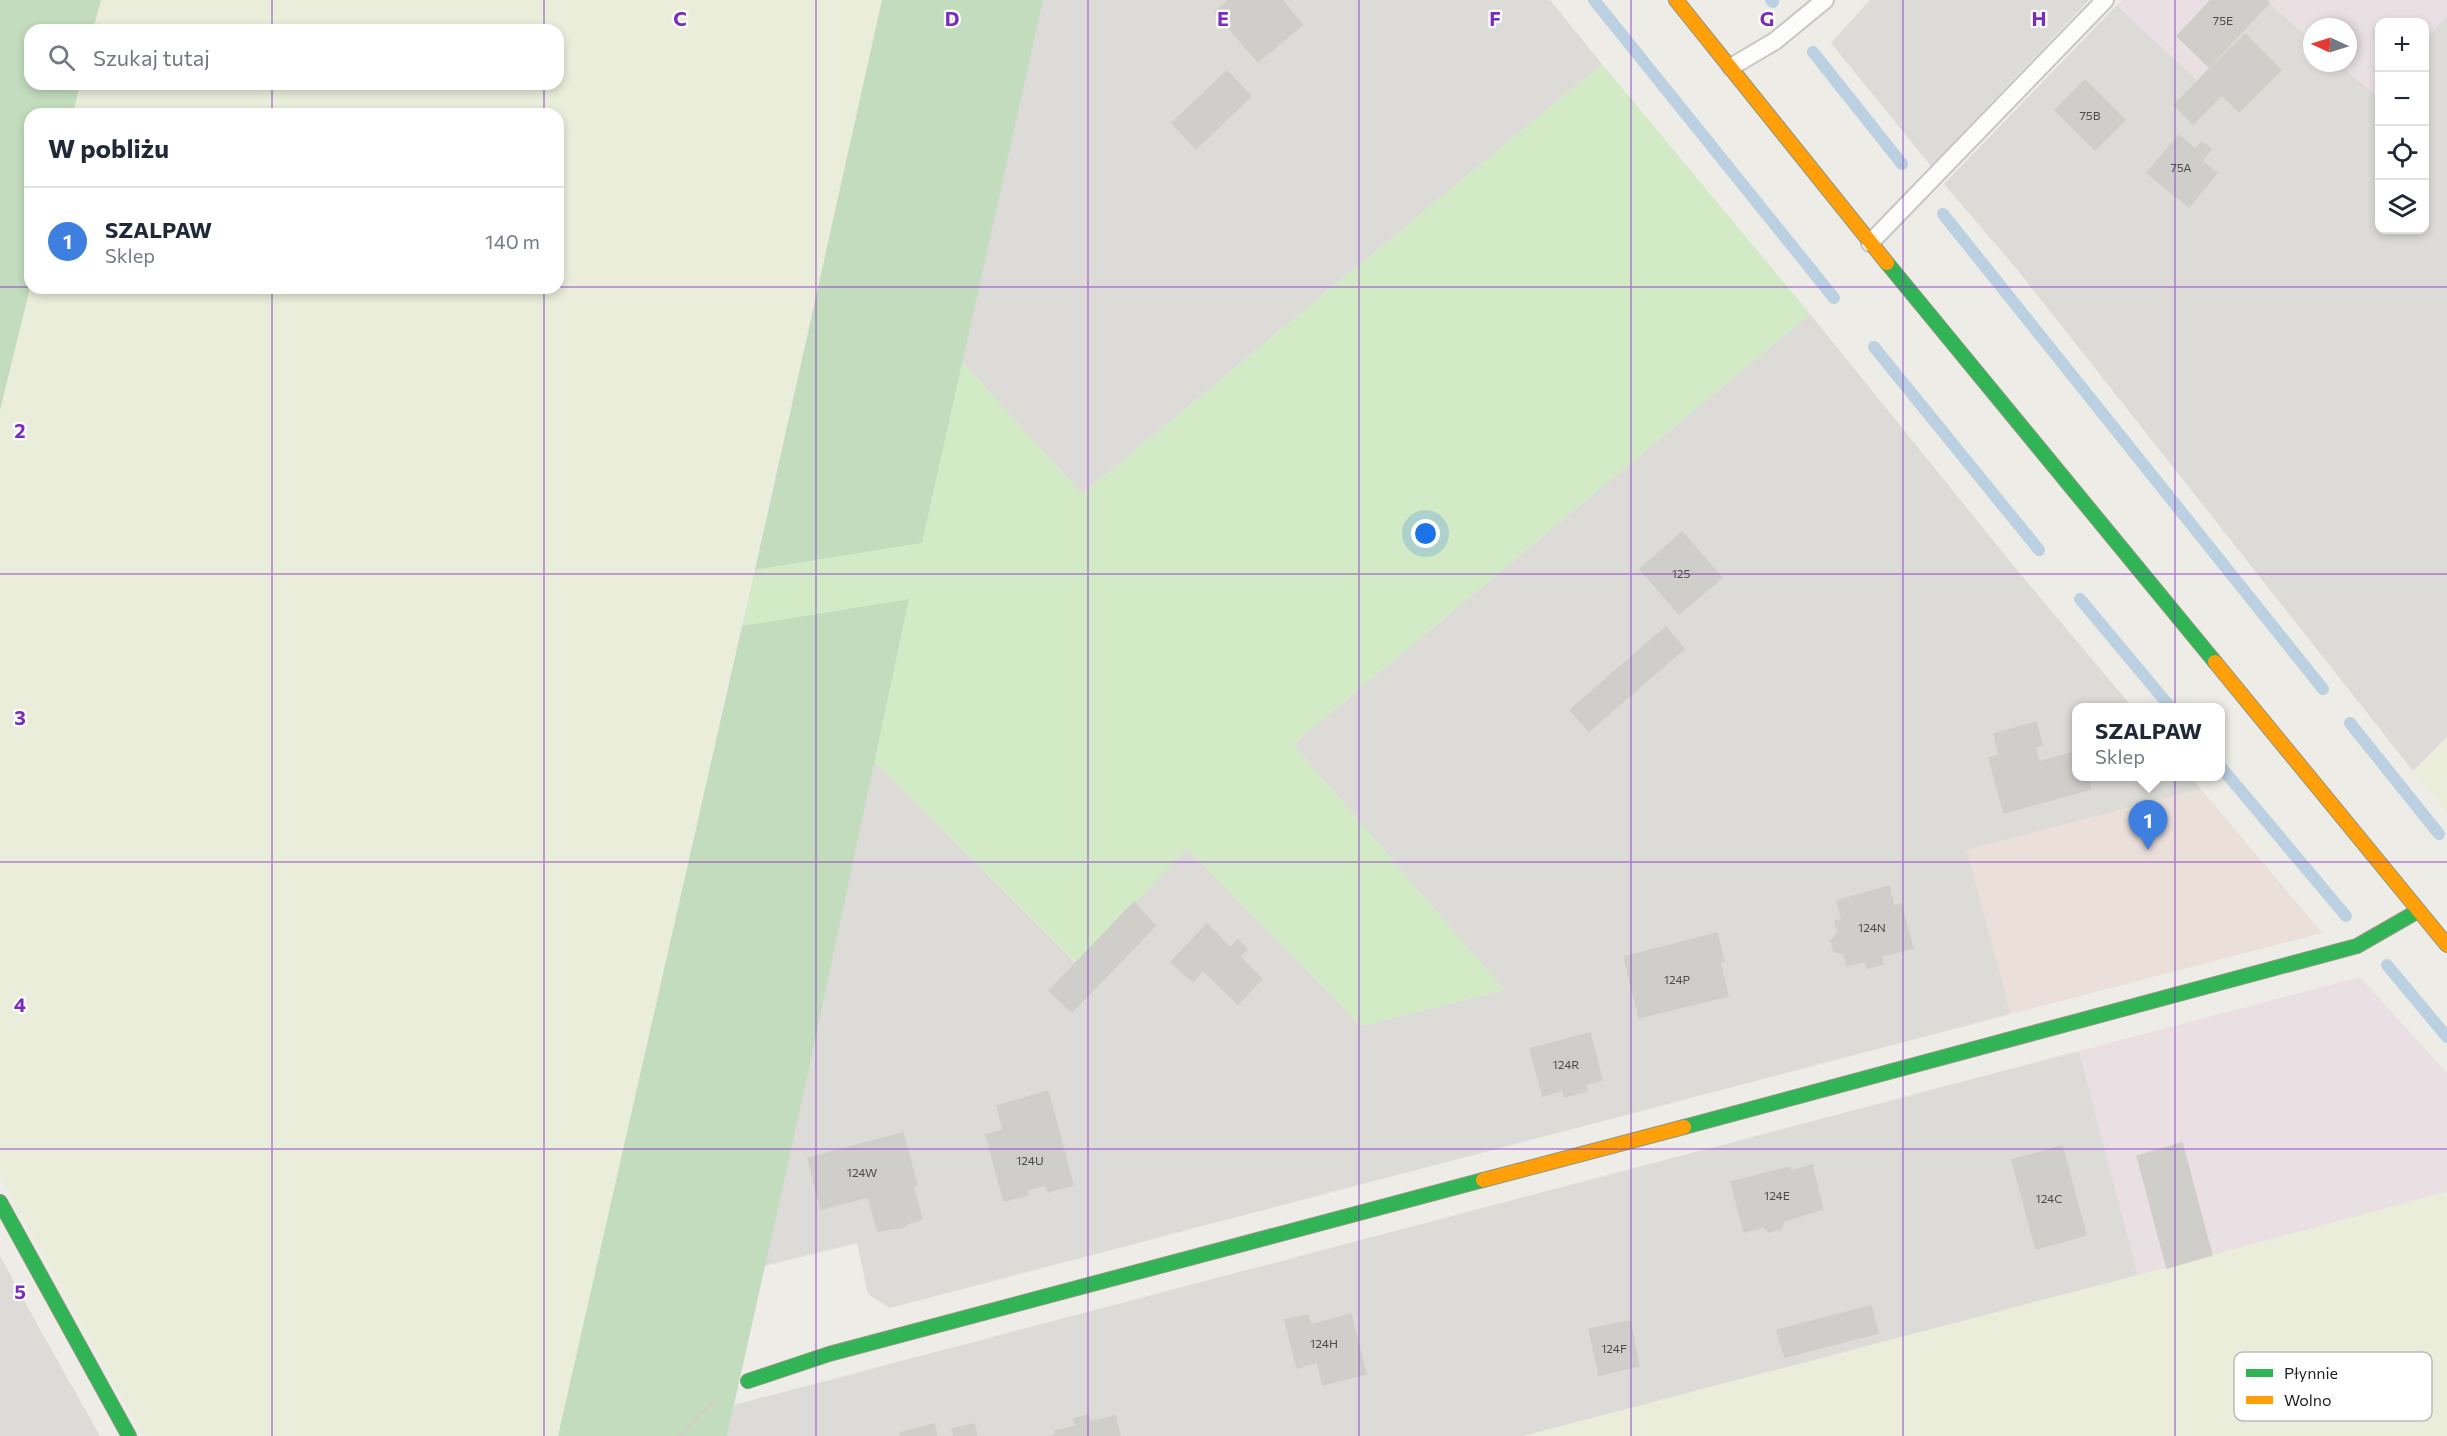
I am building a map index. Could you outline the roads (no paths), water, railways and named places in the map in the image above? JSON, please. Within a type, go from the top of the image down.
[{"type":"street","points":[[1676,0],[1870,243],[2447,945]]},
{"type":"street","points":[[748,1381],[840,1351],[2357,946],[2418,911]]},
{"type":"street","points":[[0,1202],[129,1436]]},
{"type":"lane","points":[[1731,67],[1774,42],[1825,0]]},
{"type":"lane","points":[[1870,243],[2104,0]]},
{"type":"waterway","points":[[1594,0],[1834,298]]},
{"type":"waterway","points":[[1813,52],[1902,164]]},
{"type":"waterway","points":[[1943,214],[2323,689]]},
{"type":"waterway","points":[[1874,347],[2039,550]]},
{"type":"waterway","points":[[2080,599],[2167,703]]},
{"type":"waterway","points":[[2350,723],[2439,834]]},
{"type":"waterway","points":[[2225,772],[2346,916]]},
{"type":"waterway","points":[[2387,965],[2447,1037]]},
{"type":"place","name":"SZALPAW","points":[[2148,850]]}]
